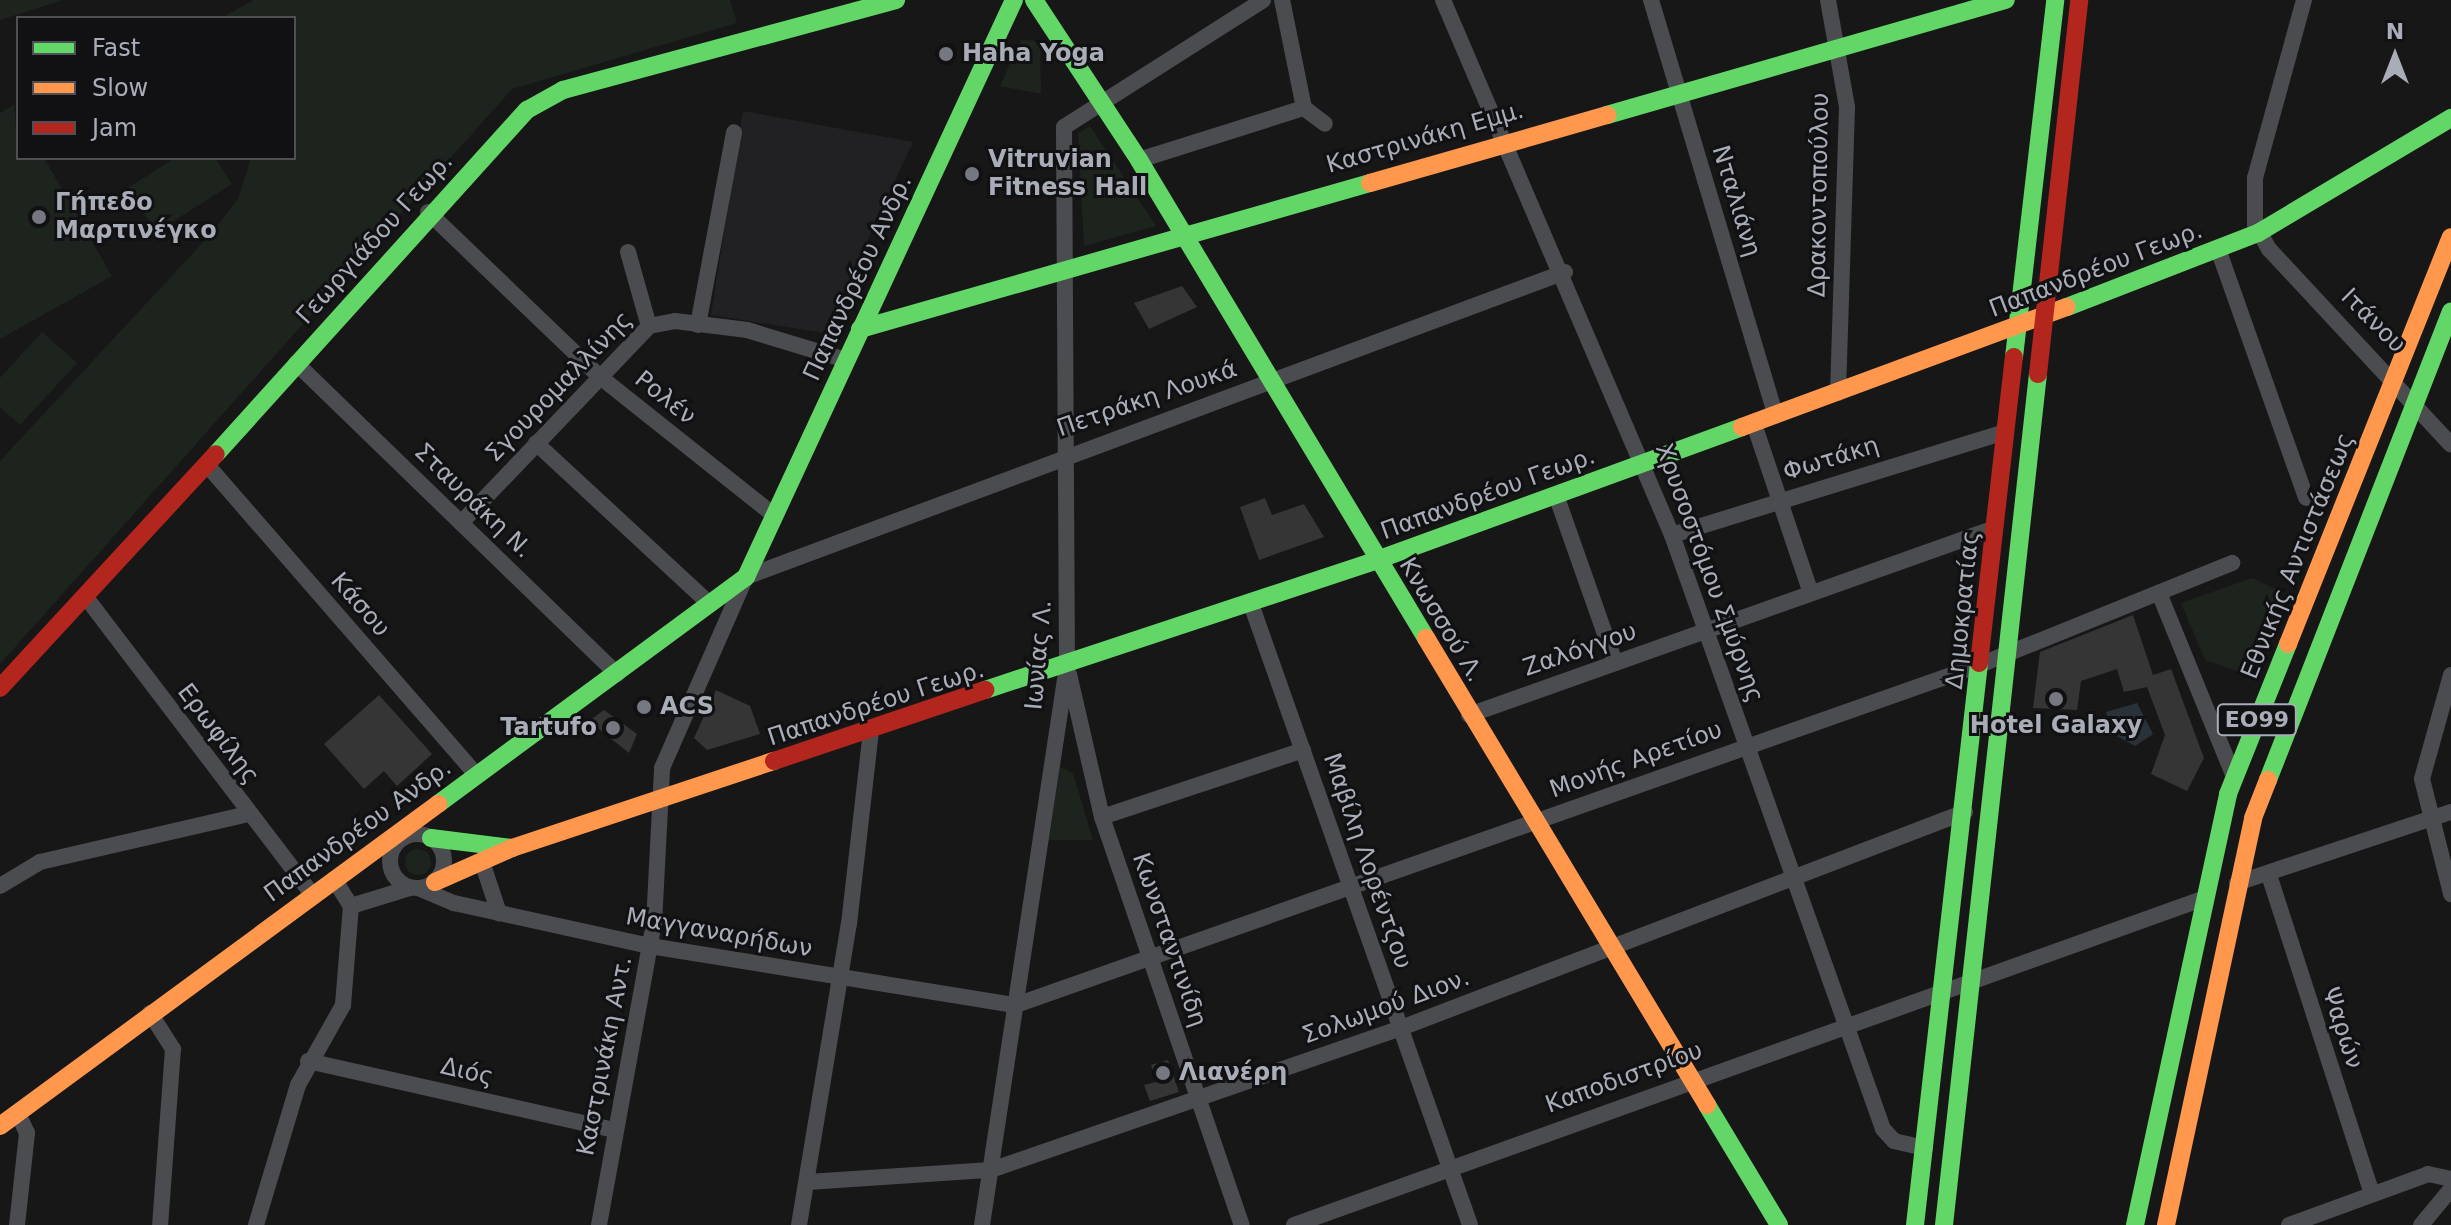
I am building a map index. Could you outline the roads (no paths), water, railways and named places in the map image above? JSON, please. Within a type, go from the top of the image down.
[{"type":"street","name":"Γεωργιάδου Γεωρ.","points":[[0,688],[88,600],[428,212],[527,110],[563,90],[896,0]]},
{"type":"street","name":"Παπανδρέου Ανδρ.","points":[[660,800],[672,737],[1014,0]]},
{"type":"street","name":"Κνωσσού Λ.","points":[[1034,0],[1097,101],[1139,160],[1179,237],[1779,1225]]},
{"type":"street","points":[[1097,101],[1263,0]]},
{"type":"street","points":[[1282,0],[1304,108],[1325,124]]},
{"type":"street","name":"Χρυσοστόμου Σμύρνης","points":[[1443,0],[1565,272],[1672,535],[1843,1027],[1885,1132],[1925,1148]]},
{"type":"street","name":"Νταλιάνη","points":[[1651,0],[1776,416]]},
{"type":"street","name":"Δρακοντοπούλου","points":[[1828,0],[1841,48],[1847,107],[1838,393]]},
{"type":"street","name":"Καστρινάκη Εμμ.","points":[[860,329],[1506,139],[2006,0]]},
{"type":"street","name":"Δημοκρατίας","points":[[1915,1225],[1945,991],[1982,664],[2015,326],[2055,0]]},
{"type":"street","name":"Δημοκρατίας","points":[[1944,1225],[2079,0]]},
{"type":"street","points":[[2258,233],[2255,178],[2304,0]]},
{"type":"street","name":"Ιωνίας Λ.","points":[[982,1225],[1067,666],[1069,269],[1064,127],[1097,101]]},
{"type":"street","points":[[1139,160],[1304,108]]},
{"type":"street","name":"Παπανδρέου Γεωρ.","points":[[512,848],[871,732],[1251,604],[2045,316],[2258,233],[2451,118]]},
{"type":"street","points":[[698,325],[734,132]]},
{"type":"street","name":"Ρολέν","points":[[428,212],[599,376],[774,515]]},
{"type":"street","name":"Ιτάνου","points":[[2258,233],[2396,378],[2451,445]]},
{"type":"street","name":"Εθνικής Αντιστάσεως","points":[[2135,1225],[2202,899],[2234,777],[2451,237]]},
{"type":"street","points":[[2218,249],[2306,498]]},
{"type":"street","points":[[628,252],[649,326]]},
{"type":"street","name":"Πετράκη Λουκά","points":[[746,577],[1069,451],[1268,382],[1565,272]]},
{"type":"street","name":"ΕΟ99","points":[[2166,1225],[2253,818],[2451,311]]},
{"type":"street","name":"Σγουρομαλλίνης","points":[[461,523],[649,326],[698,325],[784,338],[846,360]]},
{"type":"street","name":"Σταυράκη Ν.","points":[[296,363],[617,674]]},
{"type":"street","points":[[1754,424],[1811,593]]},
{"type":"street","name":"Φωτάκη","points":[[1672,535],[2005,432]]},
{"type":"street","points":[[536,443],[709,603]]},
{"type":"street","name":"Κάσου","points":[[208,466],[477,775]]},
{"type":"street","points":[[1556,495],[1615,663]]},
{"type":"street","name":"Ζαλόγγου","points":[[1469,715],[1995,528]]},
{"type":"street","name":"Μονής Αρετίου","points":[[1016,1005],[1982,664],[2232,563]]},
{"type":"street","name":"Παπανδρέου Ανδρ.","points":[[5,1120],[312,894],[343,893],[477,775],[746,577]]},
{"type":"street","points":[[2159,593],[2234,777]]},
{"type":"street","name":"Ερωφίλης","points":[[88,600],[248,814],[312,894]]},
{"type":"street","name":"Μαβίλη Λορέντζου","points":[[1251,604],[1470,1225]]},
{"type":"street","name":"Κωνσταντινίδη","points":[[1067,666],[1102,817],[1242,1225]]},
{"type":"street","points":[[2451,675],[2424,770],[2430,820],[2451,894]]},
{"type":"street","points":[[799,1225],[841,979],[871,732]]},
{"type":"street","points":[[1102,817],[1303,750]]},
{"type":"street","name":"Καστρινάκη Αντ.","points":[[599,1225],[650,946],[660,800]]},
{"type":"street","name":"Σολωμού Διον.","points":[[808,1182],[991,1170],[1401,1028],[1791,875],[1965,812]]},
{"type":"street","points":[[2237,883],[2269,875],[2451,812]]},
{"type":"street","points":[[0,886],[40,862],[248,814]]},
{"type":"street","points":[[408,838],[512,848]]},
{"type":"street","points":[[408,838],[444,859],[421,886]]},
{"type":"street","points":[[408,838],[393,873],[421,886]]},
{"type":"street","points":[[256,1225],[308,1061],[343,1005],[343,893],[421,886],[483,865],[512,848]]},
{"type":"street","points":[[483,865],[499,913]]},
{"type":"street","name":"Ψαρών","points":[[2269,875],[2372,1194]]},
{"type":"street","name":"Μαγγαναρήδων","points":[[421,886],[499,913],[650,946],[1016,1005]]},
{"type":"street","name":"Καποδιστρίου","points":[[1294,1225],[1693,1079],[2202,899]]},
{"type":"street","points":[[150,1013],[173,1049],[160,1225]]},
{"type":"street","name":"Διός","points":[[308,1061],[615,1130]]},
{"type":"street","points":[[5,1120],[27,1133],[17,1225]]},
{"type":"street","points":[[2289,1225],[2428,1174],[2451,1179]]},
{"type":"street","points":[[2421,1225],[2451,1189]]},
{"type":"place","name":"Haha Yoga","points":[[946,54]]},
{"type":"place","name":"Vitruvian Fitness Hall","points":[[972,174]]},
{"type":"place","name":"Γήπεδο Μαρτινέγκο","points":[[39,217]]},
{"type":"place","name":"Hotel Galaxy","points":[[2056,699]]},
{"type":"place","name":"ACS","points":[[644,707]]},
{"type":"place","name":"Tartufo","points":[[613,728]]},
{"type":"place","name":"Λιανέρη","points":[[1163,1073]]}]
